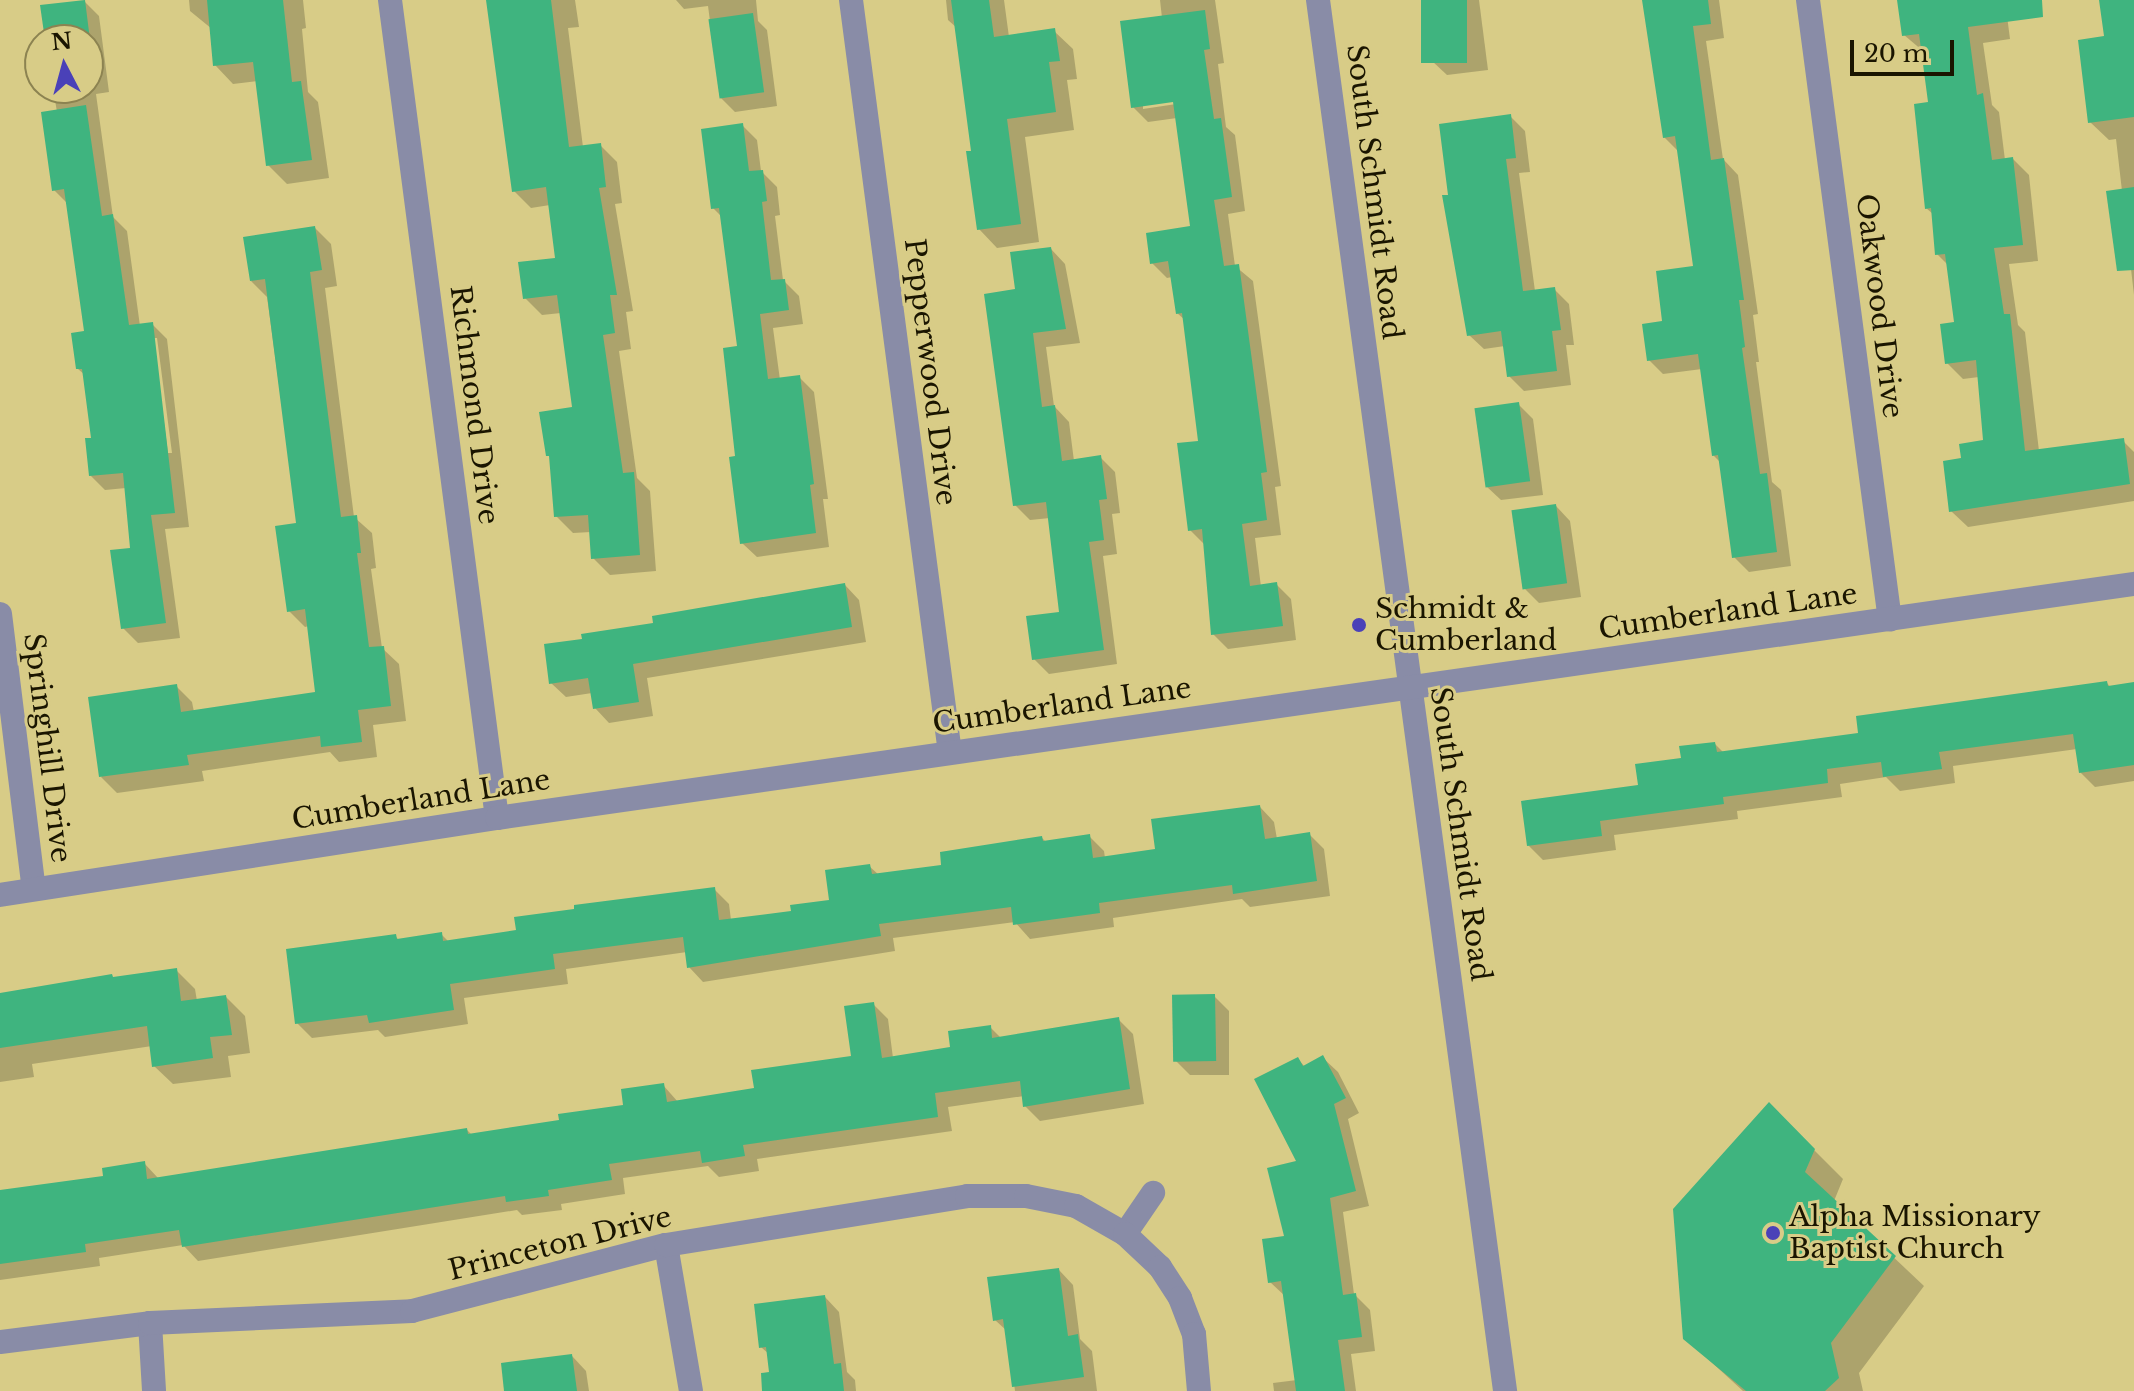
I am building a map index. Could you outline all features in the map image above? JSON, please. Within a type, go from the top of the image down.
[{"type":"street","name":"Richmond Drive","points":[[390,0],[497,818]]},
{"type":"street","name":"Pepperwood Drive","points":[[851,0],[950,753]]},
{"type":"street","name":"South Schmidt Road","points":[[1318,0],[1505,1391]]},
{"type":"street","name":"Oakwood Drive","points":[[1808,0],[1890,620]]},
{"type":"street","name":"Cumberland Lane","points":[[0,895],[497,818],[2134,584]]},
{"type":"street","name":"Springhill Drive","points":[[0,614],[34,889]]},
{"type":"street","points":[[1125,1234],[1153,1193]]},
{"type":"street","name":"Princeton Drive","points":[[0,1342],[150,1323],[412,1311],[666,1245],[967,1196],[1026,1196],[1076,1206],[1125,1234],[1160,1267],[1180,1298],[1194,1334],[1199,1391]]},
{"type":"street","points":[[666,1245],[691,1391]]},
{"type":"street","points":[[150,1323],[154,1391]]},
{"type":"building","points":[[85,0],[88,24],[43,24],[40,5]]},
{"type":"building","points":[[207,0],[283,0],[292,82],[301,81],[312,160],[266,166],[253,62],[213,66]]},
{"type":"building","points":[[486,0],[551,0],[569,147],[601,143],[606,187],[599,188],[617,295],[610,295],[615,333],[603,335],[623,473],[634,472],[640,555],[591,559],[588,515],[554,517],[549,456],[546,456],[539,412],[572,407],[557,295],[523,299],[518,262],[555,258],[546,187],[512,192]]},
{"type":"building","points":[[951,0],[989,0],[994,37],[1055,28],[1060,61],[1049,62],[1056,112],[1007,119],[1021,224],[977,230],[966,151],[971,151]]},
{"type":"building","points":[[1421,0],[1467,0],[1467,63],[1421,63]]},
{"type":"building","points":[[1642,0],[1708,0],[1711,24],[1693,26],[1711,160],[1724,158],[1744,300],[1739,300],[1745,347],[1742,348],[1760,474],[1767,473],[1777,552],[1732,558],[1718,455],[1712,456],[1698,354],[1647,361],[1642,324],[1662,321],[1656,271],[1693,266],[1675,136],[1663,138]]},
{"type":"building","points":[[1897,0],[2042,0],[2043,17],[1968,27],[1977,95],[1983,93],[1992,160],[2013,157],[2023,245],[1994,248],[2004,314],[2010,314],[2025,451],[2124,438],[2130,484],[1949,512],[1943,461],[1961,458],[1959,444],[1983,440],[1976,360],[1945,364],[1940,324],[1954,322],[1945,254],[1935,255],[1931,208],[1925,209],[1914,104],[1928,102],[1919,34],[1902,36]]},
{"type":"building","points":[[2099,0],[2134,0],[2134,117],[2088,123],[2078,40],[2104,36]]},
{"type":"building","points":[[1205,10],[1210,49],[1204,50],[1214,119],[1221,118],[1232,197],[1214,200],[1224,266],[1239,264],[1267,472],[1261,473],[1267,520],[1242,524],[1250,586],[1277,582],[1283,626],[1211,635],[1202,529],[1188,531],[1177,443],[1198,441],[1182,313],[1176,314],[1168,261],[1150,264],[1146,233],[1190,226],[1173,102],[1131,108],[1120,21]]},
{"type":"building","points":[[753,13],[764,92],[720,98],[708,19]]},
{"type":"building","points":[[86,105],[102,216],[113,214],[129,325],[153,322],[175,513],[151,515],[166,623],[121,629],[110,550],[130,548],[123,473],[89,476],[85,438],[91,438],[82,369],[76,369],[71,333],[84,331],[64,189],[52,191],[41,112]]},
{"type":"building","points":[[1511,114],[1516,158],[1506,159],[1523,291],[1555,287],[1561,330],[1552,331],[1557,371],[1507,377],[1501,331],[1467,336],[1442,195],[1448,195],[1439,124]]},
{"type":"building","points":[[743,123],[749,171],[763,170],[767,201],[762,202],[771,280],[785,279],[789,310],[760,314],[768,379],[800,375],[814,484],[810,485],[816,533],[740,544],[729,457],[735,456],[723,348],[737,346],[719,208],[711,209],[701,129]]},
{"type":"building","points":[[2134,187],[2134,270],[2117,271],[2106,191]]},
{"type":"building","points":[[315,226],[322,270],[310,272],[341,517],[357,515],[361,553],[357,553],[369,647],[384,646],[391,706],[358,710],[362,742],[321,747],[320,736],[187,755],[189,765],[99,777],[88,697],[177,684],[181,712],[315,692],[305,609],[287,612],[275,526],[296,523],[265,279],[250,281],[243,237]]},
{"type":"building","points":[[1051,247],[1066,329],[1033,333],[1042,407],[1055,405],[1062,461],[1101,455],[1107,499],[1099,500],[1104,540],[1089,542],[1104,650],[1032,660],[1026,616],[1059,612],[1046,502],[1013,506],[984,294],[1015,289],[1010,252]]},
{"type":"building","points":[[1519,402],[1530,481],[1486,487],[1474,408]]},
{"type":"building","points":[[1556,504],[1567,583],[1523,589],[1511,510]]},
{"type":"building","points":[[845,583],[852,627],[633,664],[639,702],[593,709],[588,678],[549,684],[544,644],[582,639],[581,634],[653,623],[652,616]]},
{"type":"building","points":[[2107,681],[2108,686],[2134,682],[2134,765],[2079,773],[2073,734],[1939,752],[1942,769],[1883,777],[1881,762],[1827,769],[1828,783],[1723,797],[1724,804],[1600,821],[1602,836],[1527,846],[1521,801],[1638,785],[1635,764],[1681,758],[1679,746],[1715,742],[1717,752],[1858,733],[1856,716]]},
{"type":"building","points":[[1260,805],[1265,839],[1310,832],[1317,881],[1233,894],[1232,885],[1099,903],[1100,913],[1013,925],[1011,907],[879,924],[881,936],[687,968],[683,937],[553,954],[555,969],[450,984],[454,1010],[369,1023],[367,1015],[295,1024],[286,949],[396,934],[397,939],[442,932],[443,941],[516,930],[514,917],[574,909],[574,905],[715,887],[719,920],[791,911],[790,905],[829,900],[825,870],[870,864],[872,874],[941,865],[940,852],[1042,836],[1043,841],[1090,834],[1093,858],[1155,849],[1151,819]]},
{"type":"building","points":[[177,968],[181,1001],[226,995],[232,1035],[210,1037],[213,1058],[152,1067],[147,1026],[0,1048],[0,993],[112,974],[113,977]]},
{"type":"building","points":[[1215,994],[1216,1061],[1173,1062],[1172,995]]},
{"type":"building","points":[[874,1002],[882,1058],[950,1047],[948,1031],[991,1025],[992,1038],[1119,1017],[1130,1089],[1023,1107],[1020,1081],[935,1093],[938,1117],[743,1145],[745,1156],[702,1163],[700,1151],[609,1164],[612,1180],[548,1190],[549,1196],[506,1202],[505,1196],[182,1247],[179,1230],[85,1244],[86,1252],[0,1264],[0,1190],[103,1176],[102,1168],[145,1161],[147,1179],[467,1128],[468,1134],[559,1120],[558,1114],[623,1105],[621,1089],[664,1083],[667,1102],[754,1088],[751,1070],[851,1056],[844,1006]]},
{"type":"building","points":[[1323,1055],[1346,1098],[1334,1104],[1356,1191],[1330,1198],[1343,1295],[1356,1293],[1362,1337],[1338,1340],[1345,1391],[1296,1391],[1281,1281],[1268,1283],[1262,1239],[1284,1236],[1267,1168],[1296,1161],[1254,1079],[1298,1057],[1303,1066]]},
{"type":"building","name":"Alpha Missionary Baptist Church","points":[[1769,1102],[1815,1149],[1805,1172],[1896,1256],[1831,1343],[1839,1378],[1825,1391],[1746,1391],[1683,1339],[1673,1209]]},
{"type":"building","points":[[1059,1268],[1068,1336],[1078,1334],[1084,1377],[1012,1387],[1003,1319],[993,1321],[987,1277]]},
{"type":"building","points":[[825,1295],[834,1364],[841,1363],[844,1391],[762,1391],[761,1373],[769,1372],[766,1347],[759,1348],[754,1304]]},
{"type":"building","points":[[572,1354],[577,1391],[504,1391],[501,1363]]},
{"type":"place","name":"Schmidt & Cumberland","points":[[1359,625]]},
{"type":"place","name":"Alpha Missionary Baptist Church","points":[[1773,1233]]}]
